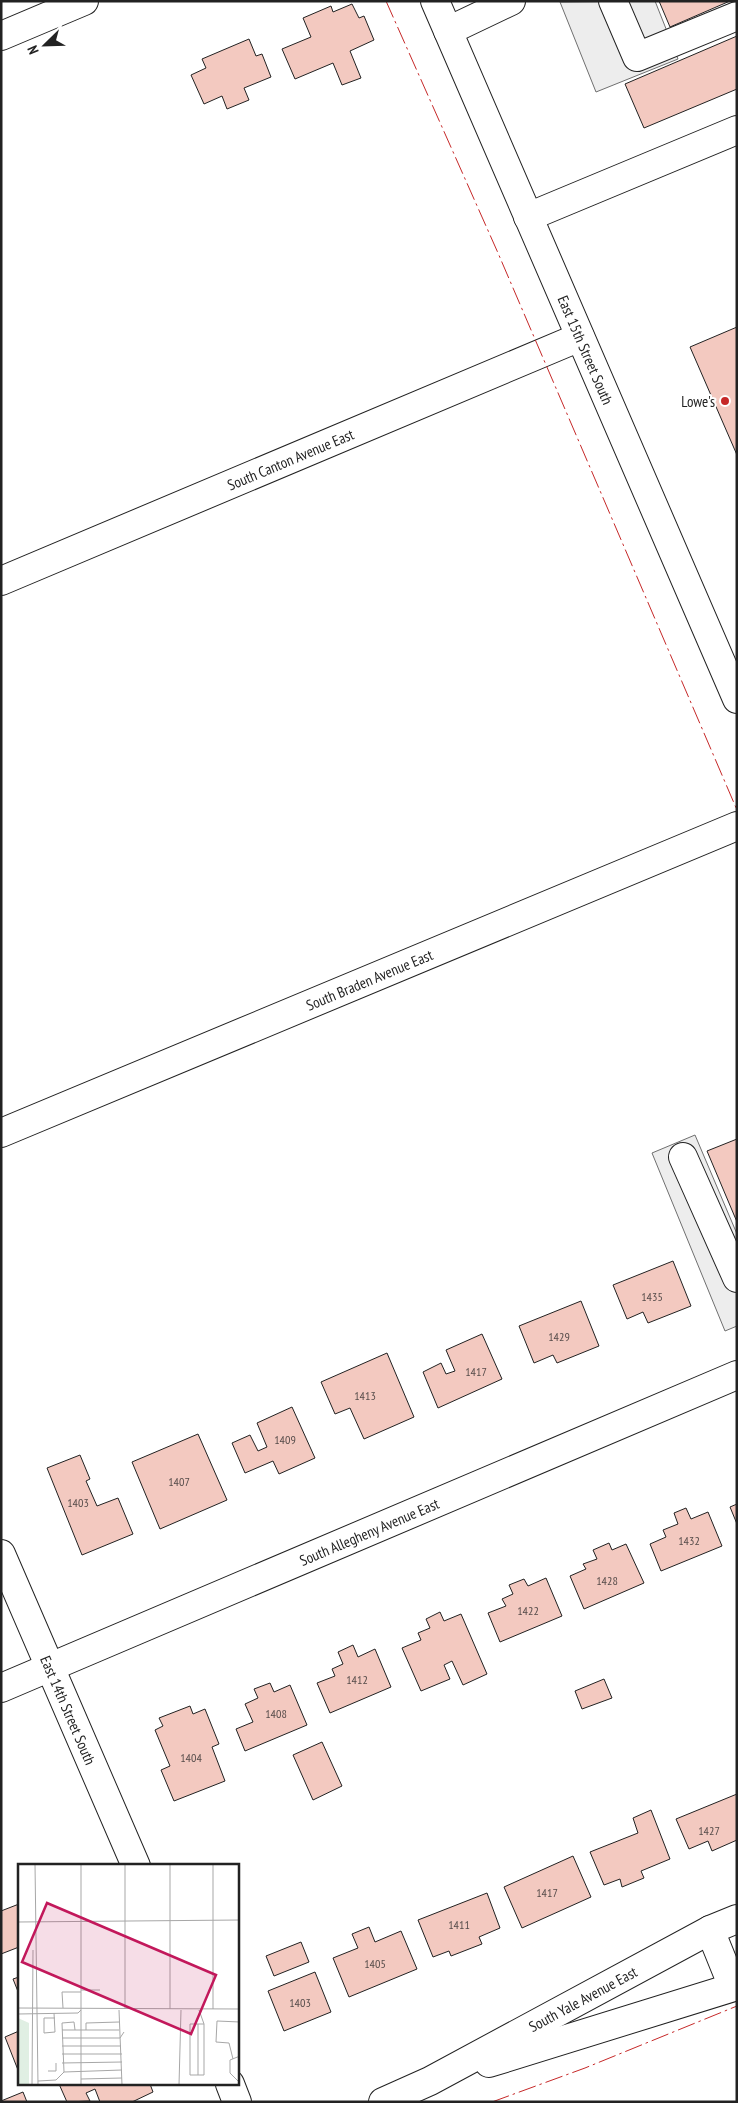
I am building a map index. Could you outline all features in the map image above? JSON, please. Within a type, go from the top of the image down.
[{"type":"street","points":[[1,36],[84,1]]},
{"type":"street","name":"East 15th Street South","points":[[436,1],[737,699]]},
{"type":"street","points":[[448,31],[511,1]]},
{"type":"street","points":[[613,1],[637,57],[737,16]]},
{"type":"street","points":[[528,217],[737,130]]},
{"type":"street","name":"South Canton Avenue East","points":[[1,581],[580,337]]},
{"type":"street","name":"South Braden Avenue East","points":[[1,1133],[737,826]]},
{"type":"street","points":[[683,1157],[737,1278]]},
{"type":"street","name":"South Allegheny Avenue East","points":[[1,1688],[737,1375]]},
{"type":"street","name":"East 14th Street South","points":[[1,1554],[135,1864]]},
{"type":"street","name":"South Yale Avenue East","points":[[383,2102],[430,2081],[710,1930],[737,1919]]},
{"type":"street","points":[[710,1930],[735,1986]]},
{"type":"street","name":"South Yale Avenue East","points":[[430,2081],[735,1986]]},
{"type":"street","points":[[231,2086],[237,2102]]},
{"type":"shaded area","points":[[655,1],[678,59],[596,92],[560,2]]},
{"type":"shaded area","points":[[695,1135],[737,1234],[737,1326],[725,1331],[652,1153]]},
{"type":"building","points":[[659,1],[730,1],[670,27]]},
{"type":"building","points":[[352,4],[359,18],[364,16],[374,40],[350,51],[361,78],[342,85],[333,63],[295,79],[282,49],[311,37],[303,18],[331,6],[333,12]]},
{"type":"building","points":[[737,36],[737,89],[644,128],[625,84]]},
{"type":"building","points":[[249,39],[256,56],[262,54],[271,77],[244,88],[249,100],[227,109],[222,96],[204,104],[191,75],[206,68],[202,59]]},
{"type":"building","name":"Lowe's","points":[[737,327],[737,455],[690,347]]},
{"type":"building","points":[[737,1139],[737,1222],[707,1151]]},
{"type":"building","points":[[673,1261],[691,1306],[648,1323],[643,1312],[627,1319],[613,1285]]},
{"type":"building","points":[[581,1301],[599,1346],[557,1363],[553,1355],[534,1363],[519,1326]]},
{"type":"building","points":[[482,1334],[502,1379],[438,1408],[423,1372],[441,1363],[446,1374],[455,1371],[446,1350]]},
{"type":"building","points":[[387,1353],[414,1417],[364,1439],[350,1408],[335,1414],[321,1382]]},
{"type":"building","points":[[292,1407],[315,1458],[279,1474],[273,1461],[245,1473],[232,1443],[250,1435],[258,1451],[267,1447],[257,1423]]},
{"type":"building","points":[[198,1434],[227,1500],[160,1529],[132,1462]]},
{"type":"building","points":[[80,1455],[90,1479],[86,1481],[97,1506],[118,1498],[133,1534],[82,1555],[47,1468]]},
{"type":"building","points":[[737,1504],[737,1524],[730,1507]]},
{"type":"building","points":[[686,1508],[691,1519],[708,1512],[722,1546],[661,1571],[650,1544],[666,1537],[663,1530],[678,1524],[674,1513]]},
{"type":"building","points":[[609,1543],[612,1550],[626,1544],[644,1583],[584,1609],[570,1576],[586,1569],[583,1564],[597,1559],[593,1550]]},
{"type":"building","points":[[546,1578],[562,1616],[500,1642],[488,1613],[506,1606],[502,1599],[513,1594],[509,1585],[524,1579],[528,1586]]},
{"type":"building","points":[[440,1612],[444,1621],[461,1614],[487,1674],[463,1685],[452,1661],[444,1665],[450,1679],[421,1691],[402,1648],[421,1640],[418,1633],[430,1628],[426,1619]]},
{"type":"building","points":[[353,1645],[358,1657],[375,1649],[391,1687],[330,1713],[317,1683],[335,1676],[332,1669],[343,1664],[338,1652]]},
{"type":"building","points":[[604,1679],[612,1698],[582,1709],[575,1691]]},
{"type":"building","points":[[270,1683],[274,1692],[290,1685],[307,1725],[245,1751],[236,1729],[253,1722],[245,1704],[258,1698],[254,1689]]},
{"type":"building","points":[[190,1706],[193,1714],[205,1709],[219,1744],[212,1747],[225,1781],[174,1801],[161,1770],[170,1766],[155,1730],[163,1726],[159,1718]]},
{"type":"building","points":[[322,1742],[342,1786],[313,1800],[293,1755]]},
{"type":"building","points":[[737,1794],[737,1840],[712,1851],[708,1841],[689,1849],[676,1819]]},
{"type":"building","points":[[651,1810],[670,1859],[641,1871],[644,1878],[622,1887],[620,1879],[604,1885],[590,1852],[638,1833],[633,1818]]},
{"type":"building","points":[[573,1856],[591,1897],[522,1928],[504,1887]]},
{"type":"building","points":[[487,1893],[500,1928],[479,1937],[482,1944],[451,1956],[449,1951],[433,1957],[418,1920]]},
{"type":"building","points":[[18,1904],[18,1947],[1,1954],[1,1911]]},
{"type":"building","points":[[369,1927],[375,1942],[401,1931],[417,1969],[349,1997],[333,1958],[358,1948],[352,1934]]},
{"type":"building","points":[[301,1942],[309,1962],[274,1976],[266,1956]]},
{"type":"building","points":[[315,1972],[331,2012],[284,2031],[268,1991]]},
{"type":"building","points":[[18,1977],[18,1992],[13,1979]]},
{"type":"building","points":[[18,2031],[18,2070],[5,2037]]},
{"type":"building","points":[[60,2086],[151,2086],[153,2092],[132,2102],[100,2102],[95,2089],[86,2093],[90,2101],[67,2102]]},
{"type":"building","points":[[23,2092],[27,2102],[1,2102],[1,2101]]},
{"type":"power","points":[[386,1],[498,253],[737,810]]},
{"type":"power","points":[[492,2102],[585,2068],[737,2006]]},
{"type":"place","name":"Lowe's","points":[[725,401]]}]
